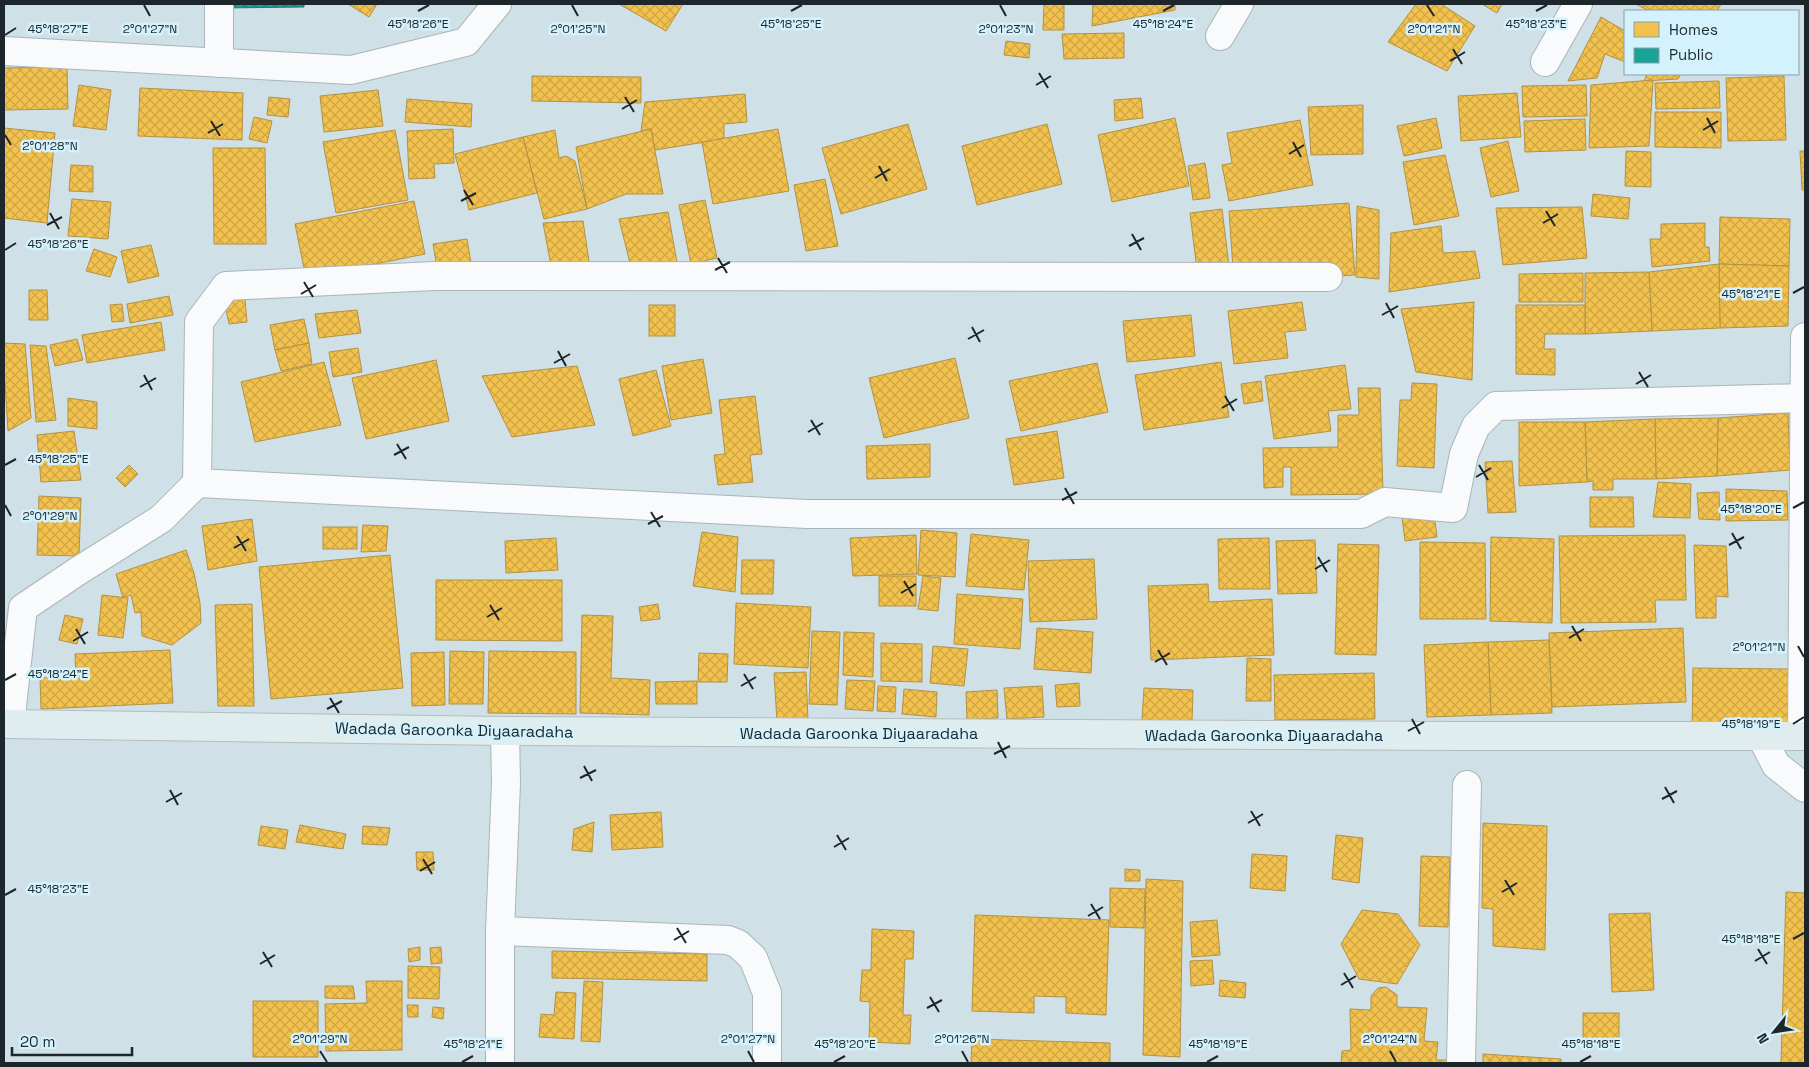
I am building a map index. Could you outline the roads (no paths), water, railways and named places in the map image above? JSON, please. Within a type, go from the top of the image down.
[{"type":"main road","name":"Wadada Garoonka Diyaaradaha","points":[[7,724],[505,730],[1457,736],[1803,736]]},
{"type":"street","points":[[219,4],[219,63]]},
{"type":"street","points":[[4,51],[352,70],[466,42],[497,4]]},
{"type":"street","points":[[1220,36],[1239,4]]},
{"type":"street","points":[[1545,62],[1578,4]]},
{"type":"street","points":[[7,724],[23,608],[78,570],[161,519],[197,483],[199,322],[226,286],[434,276],[1328,277]]},
{"type":"street","points":[[1803,736],[1805,337]]},
{"type":"street","points":[[197,483],[807,514],[1361,514],[1386,502],[1453,508],[1464,454],[1476,426],[1496,406],[1804,398]]},
{"type":"street","points":[[500,1063],[500,931],[506,783],[505,730]]},
{"type":"street","points":[[1761,736],[1776,765],[1805,788]]},
{"type":"street","points":[[1461,1063],[1467,785]]},
{"type":"street","points":[[500,931],[728,940],[738,944],[753,958],[767,993],[767,1063]]}]
